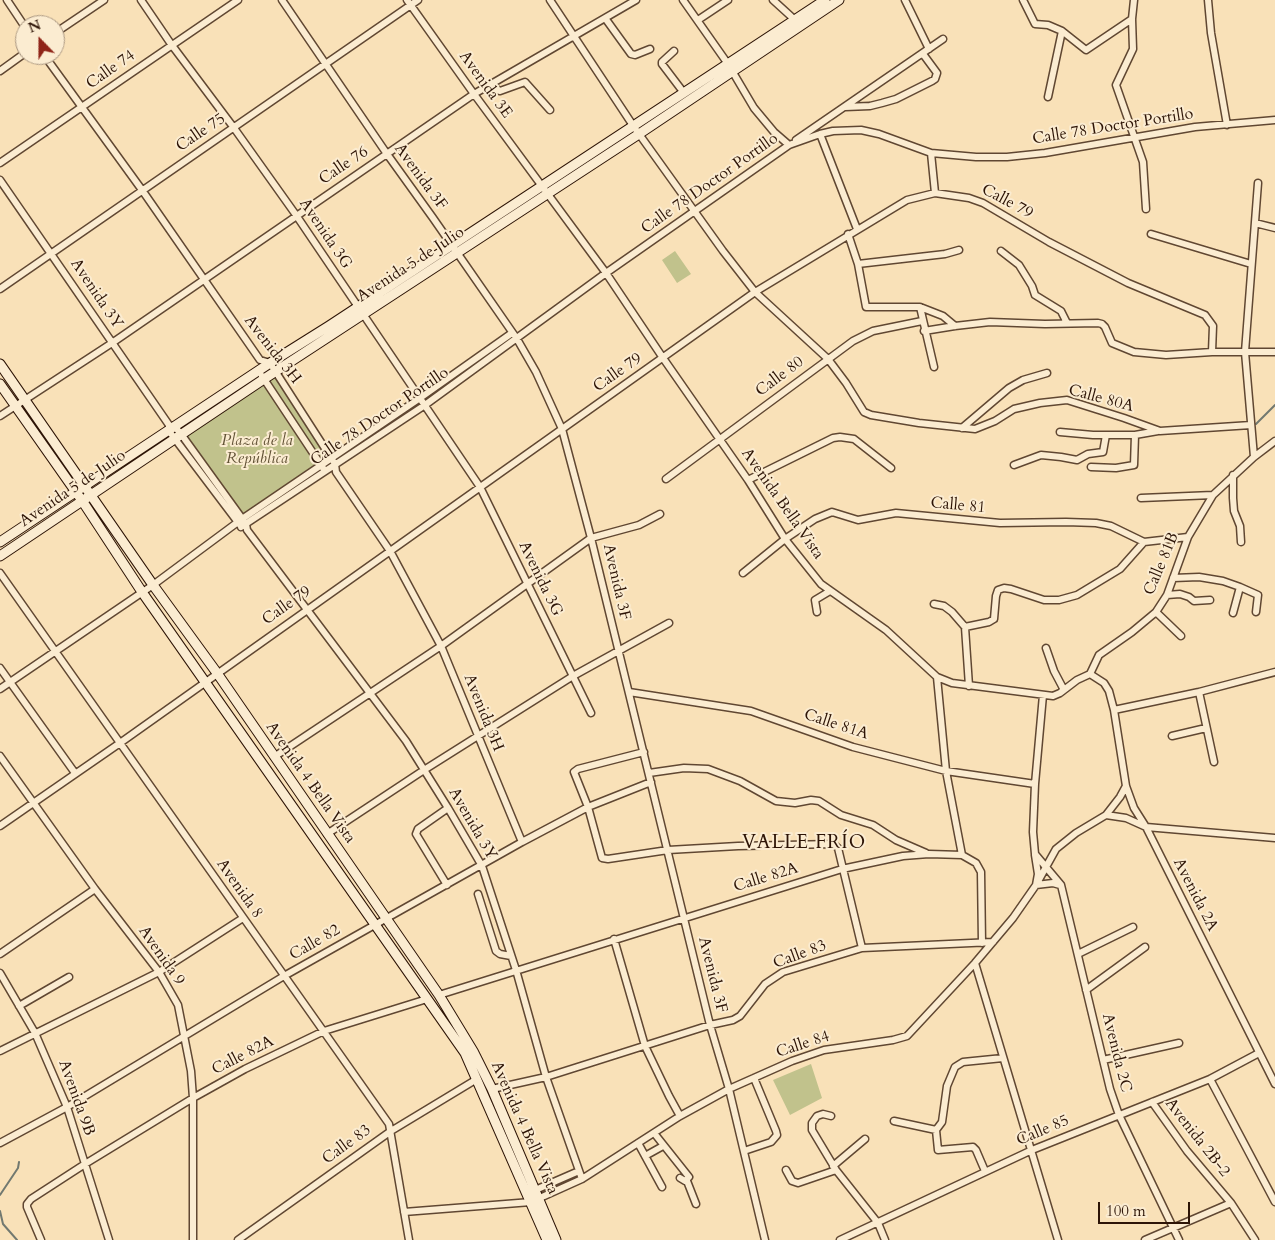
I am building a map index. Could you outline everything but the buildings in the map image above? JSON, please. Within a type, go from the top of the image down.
[{"type":"street","points":[[7,0],[17,15]]},
{"type":"street","points":[[65,26],[104,0]]},
{"type":"street","name":"Avenida 3G","points":[[141,0],[296,215],[480,487],[591,713]]},
{"type":"street","name":"Calle 74","points":[[0,163],[171,44],[238,0]]},
{"type":"street","name":"Avenida 3F","points":[[282,0],[517,340],[536,372],[562,429],[591,538],[710,1025],[729,1089],[765,1240]]},
{"type":"street","name":"Calle 75","points":[[0,289],[234,128],[409,3],[418,0]]},
{"type":"street","name":"Calle 80A","points":[[550,0],[637,130],[723,251],[755,292],[828,358],[864,412],[871,415],[919,423],[975,428],[988,424],[1014,409],[1040,403],[1067,400],[1160,431],[1251,425]]},
{"type":"street","name":"Calle 76","points":[[0,416],[112,343],[474,94],[636,0]]},
{"type":"street","points":[[682,0],[698,20],[754,108],[774,132],[789,145],[944,39]]},
{"type":"street","points":[[698,20],[728,0]]},
{"type":"street","points":[[773,0],[795,20]]},
{"type":"street","name":"Avenida 5 de Julio","points":[[637,130],[684,94],[730,68],[795,20],[826,0]]},
{"type":"street","name":"Avenida 5 de Julio","points":[[0,542],[84,486],[261,375],[276,371],[361,310],[730,68],[839,0]]},
{"type":"street","points":[[905,0],[929,49]]},
{"type":"street","points":[[1023,0],[1026,2],[1034,24],[1048,25],[1062,31],[1086,50],[1132,19]]},
{"type":"street","points":[[1134,0],[1132,19],[1133,49],[1116,85],[1135,137],[1144,170],[1146,209]]},
{"type":"street","points":[[1208,0],[1211,34],[1227,125]]},
{"type":"street","name":"Avenida 3E","points":[[409,3],[545,190]]},
{"type":"street","points":[[605,18],[631,54],[635,55],[650,49]]},
{"type":"street","points":[[1048,96],[1062,31]]},
{"type":"street","points":[[674,51],[662,64],[684,94]]},
{"type":"street","points":[[843,107],[882,104],[932,81],[937,73],[923,54]]},
{"type":"street","points":[[0,71],[15,60]]},
{"type":"street","name":"Avenida 3H","points":[[52,65],[142,190],[260,360],[270,363],[276,371],[333,461],[336,472],[390,551],[441,646],[522,842]]},
{"type":"street","points":[[489,85],[500,91],[525,82],[550,110]]},
{"type":"street","name":"Calle 78 Doctor Portillo","points":[[333,461],[424,405],[517,340],[606,273],[789,145],[820,134],[861,130],[879,134],[931,153],[976,157],[1007,157],[1045,153],[1194,127],[1275,120]]},
{"type":"street","points":[[820,134],[858,229]]},
{"type":"street","points":[[931,153],[935,193]]},
{"type":"street","name":"Avenida 3Y","points":[[0,180],[174,431],[406,741],[482,866],[516,970],[546,1077],[582,1179]]},
{"type":"street","points":[[1254,457],[1245,352],[1258,183]]},
{"type":"street","name":"Avenida Bella Vista","points":[[545,190],[606,273],[748,480],[786,539],[821,584],[886,630],[937,677],[952,683],[1053,696],[1076,680],[1090,674]]},
{"type":"street","name":"Calle 79","points":[[0,826],[755,292],[907,200],[935,193],[969,198],[983,203],[1049,242],[1128,283],[1205,315],[1213,326],[1212,352]]},
{"type":"street","points":[[1255,223],[1275,228]]},
{"type":"street","points":[[848,234],[858,264],[866,306],[920,307],[944,316],[955,326]]},
{"type":"street","points":[[1151,234],[1251,264]]},
{"type":"street","points":[[858,264],[945,254],[959,250]]},
{"type":"street","points":[[1001,251],[1019,265],[1032,286],[1035,295],[1061,311],[1067,322]]},
{"type":"street","points":[[920,307],[924,331],[934,367]]},
{"type":"street","name":"Avenida 5 de Julio","points":[[261,375],[270,363],[361,310]]},
{"type":"street","name":"Calle 80","points":[[666,480],[853,341],[873,331],[922,321]]},
{"type":"street","points":[[924,331],[990,322],[1102,324],[1112,344],[1134,352],[1166,355],[1212,352],[1275,352]]},
{"type":"street","name":"Calle 78 Doctor Portillo","points":[[0,689],[243,525],[512,333]]},
{"type":"street","points":[[260,360],[261,375],[323,468],[336,472]]},
{"type":"street","name":"Avenida 4 Bella Vista","points":[[0,364],[387,918],[473,1050],[492,1089],[533,1196],[546,1240]]},
{"type":"street","points":[[962,428],[1009,388],[1023,380],[1047,373]]},
{"type":"street","name":"Avenida 4 Bella Vista","points":[[0,384],[142,592],[465,1053],[556,1240]]},
{"type":"street","name":"Avenida 5 de Julio","points":[[0,556],[91,496],[174,431]]},
{"type":"street","points":[[1060,432],[1135,435],[1160,431]]},
{"type":"street","points":[[1014,465],[1041,455],[1061,456],[1077,460],[1088,454],[1103,452],[1106,435]]},
{"type":"street","points":[[1091,467],[1116,468],[1134,465],[1135,435]]},
{"type":"street","points":[[748,480],[833,438],[840,437],[854,440],[891,468]]},
{"type":"street","points":[[1254,457],[1275,441]]},
{"type":"street","name":"Calle 81B","points":[[1090,674],[1099,655],[1132,632],[1156,612],[1167,595],[1188,537],[1213,495],[1254,457]]},
{"type":"street","points":[[1233,475],[1232,498],[1234,511],[1240,526],[1241,542]]},
{"type":"street","points":[[1141,498],[1213,495]]},
{"type":"street","name":"Calle 81","points":[[743,573],[815,519],[832,512],[858,520],[896,513],[1000,523],[1066,522],[1104,524],[1144,542]]},
{"type":"street","points":[[274,757],[441,646],[591,538],[640,525],[660,514]]},
{"type":"street","points":[[965,627],[994,619],[998,590],[1004,588],[1044,600],[1059,600],[1077,595],[1120,569],[1144,542],[1188,537]]},
{"type":"street","name":"Avenida 8","points":[[0,573],[389,1124],[409,1240]]},
{"type":"street","points":[[1173,578],[1215,580],[1240,587],[1258,595],[1256,612]]},
{"type":"street","points":[[1233,613],[1240,587]]},
{"type":"street","points":[[817,612],[815,600],[830,591]]},
{"type":"street","points":[[1167,595],[1180,594],[1189,597],[1194,602],[1210,600]]},
{"type":"street","points":[[934,604],[944,606],[965,627],[969,686]]},
{"type":"street","points":[[1156,612],[1181,636]]},
{"type":"street","points":[[327,834],[573,676],[669,623]]},
{"type":"street","points":[[1046,648],[1054,671],[1064,690]]},
{"type":"street","points":[[0,668],[75,773]]},
{"type":"street","points":[[1114,710],[1199,692],[1275,672]]},
{"type":"street","name":"Avenida 2A","points":[[1090,674],[1104,683],[1109,691],[1114,710],[1126,786],[1134,808],[1146,827],[1275,1084]]},
{"type":"street","points":[[937,677],[946,771],[962,855],[976,864],[982,872],[982,943]]},
{"type":"street","name":"Calle 81A","points":[[629,692],[751,711],[845,744],[946,771],[1035,784]]},
{"type":"street","points":[[1199,692],[1214,762]]},
{"type":"street","points":[[1043,695],[1033,832],[1037,866],[1036,885],[1053,883],[1061,885]]},
{"type":"street","points":[[1172,736],[1206,728]]},
{"type":"street","points":[[644,752],[575,770],[574,774],[588,807],[602,858],[608,859],[668,850],[833,844],[838,848],[862,948]]},
{"type":"street","name":"Avenida 9","points":[[0,756],[95,889],[159,972],[178,1005],[191,1070],[193,1098],[193,1240]]},
{"type":"street","points":[[648,773],[684,768],[708,769],[740,781],[776,801],[795,803],[811,800],[819,801],[841,816],[873,825],[896,840],[929,854]]},
{"type":"street","name":"Calle 82","points":[[0,1143],[67,1107],[284,976],[522,842],[588,807],[650,782]]},
{"type":"street","name":"Calle 84","points":[[404,1212],[533,1196],[582,1179],[680,1116],[729,1089],[792,1061],[824,1050],[893,1040],[907,1036],[994,942],[1036,885],[1062,843],[1106,815],[1126,786]]},
{"type":"street","points":[[447,885],[416,834],[418,829],[448,808]]},
{"type":"street","points":[[1106,815],[1126,818],[1146,827],[1275,838]]},
{"type":"street","name":"Calle 82A","points":[[438,995],[842,869],[903,856],[929,854],[962,855]]},
{"type":"street","name":"Avenida 2C","points":[[1035,854],[1061,885],[1103,1060],[1119,1115],[1179,1240]]},
{"type":"street","points":[[0,954],[95,889]]},
{"type":"street","points":[[478,894],[496,952],[511,956]]},
{"type":"street","points":[[0,1051],[159,972],[243,918]]},
{"type":"street","points":[[1078,954],[1133,927]]},
{"type":"street","points":[[614,940],[645,1046],[680,1116]]},
{"type":"street","name":"Calle 83","points":[[492,1089],[546,1077],[737,1018],[765,984],[783,972],[862,948],[994,942]]},
{"type":"street","points":[[1086,990],[1145,947]]},
{"type":"street","points":[[975,963],[1058,1240]]},
{"type":"street","name":"Avenida 9B","points":[[0,973],[35,1033],[67,1107],[109,1240]]},
{"type":"street","points":[[19,1006],[70,977]]},
{"type":"street","name":"Calle 82A","points":[[41,1240],[27,1204],[84,1164],[193,1098],[324,1030],[427,999]]},
{"type":"street","points":[[1103,1060],[1179,1043]]},
{"type":"street","name":"Calle 85","points":[[840,1240],[1032,1150],[1210,1079],[1259,1053]]},
{"type":"street","points":[[985,1171],[973,1147],[938,1150],[936,1130],[942,1122],[947,1086],[955,1066],[964,1062],[1003,1058]]},
{"type":"street","points":[[744,1151],[771,1142],[777,1136],[754,1078]]},
{"type":"street","name":"Calle 83","points":[[238,1240],[391,1131],[477,1079]]},
{"type":"street","points":[[1210,1079],[1275,1202]]},
{"type":"street","name":"Avenida 2B-2","points":[[1152,1102],[1187,1151],[1231,1203],[1255,1240]]},
{"type":"street","points":[[831,1116],[823,1114],[817,1116],[812,1123],[812,1130],[834,1168],[878,1223],[886,1240]]},
{"type":"street","points":[[894,1121],[936,1130]]},
{"type":"street","points":[[654,1133],[689,1176],[687,1181],[696,1204]]},
{"type":"street","points":[[786,1170],[792,1180],[798,1183],[834,1168],[865,1139]]},
{"type":"street","points":[[638,1143],[662,1187]]},
{"type":"street","points":[[646,1156],[664,1146]]},
{"type":"street","name":"Calle 84","points":[[533,1196],[579,1171]]},
{"type":"street","points":[[680,1178],[683,1181],[687,1181]]},
{"type":"street","points":[[1145,1240],[1231,1203]]},
{"type":"green space","points":[[675,251],[691,274],[677,283],[662,260]]},
{"type":"green space","name":"Plaza de la República","points":[[279,374],[334,459],[241,523],[179,441]]},
{"type":"green space","points":[[811,1064],[822,1098],[790,1115],[773,1080]]},
{"type":"waterway","points":[[1256,424],[1275,405]]},
{"type":"waterway","points":[[0,1195],[18,1168],[19,1162]]},
{"type":"waterway","points":[[0,1211],[3,1224],[17,1240]]},
{"type":"district","name":"VALLE FRÍO","points":[[804,844]]}]
